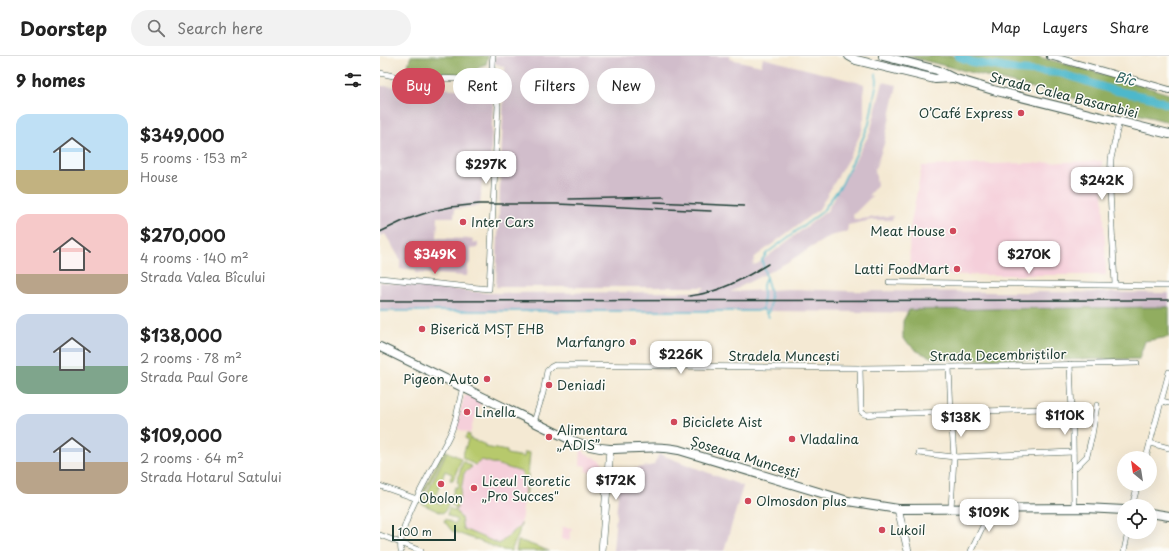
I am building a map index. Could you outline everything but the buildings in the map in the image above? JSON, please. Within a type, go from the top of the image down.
[{"type":"main road","name":"Strada Calea Basarabiei","points":[[882,56],[937,70],[953,78],[993,90],[1169,134]]},
{"type":"main road","name":"Strada Calea Basarabiei","points":[[854,57],[935,79],[953,78]]},
{"type":"main road","points":[[917,74],[920,71],[920,66]]},
{"type":"main road","name":"Șoseaua Muncești","points":[[380,347],[570,440],[585,445],[610,449],[652,447],[672,448],[848,501],[898,509],[1098,508],[1117,509]]},
{"type":"main road","points":[[602,551],[610,449]]},
{"type":"main road","points":[[898,509],[908,551]]},
{"type":"main road","points":[[1157,514],[1169,516]]},
{"type":"street","points":[[492,68],[493,56]]},
{"type":"street","points":[[1050,56],[1169,90]]},
{"type":"street","points":[[380,73],[398,77],[453,79]]},
{"type":"street","points":[[380,278],[489,289],[498,104]]},
{"type":"street","points":[[1115,284],[1110,191],[1111,159],[1120,121]]},
{"type":"street","points":[[889,282],[1115,284],[1169,286]]},
{"type":"street","name":"Strada Decembriștilor","points":[[860,368],[950,368],[1137,363]]},
{"type":"street","points":[[1070,364],[1074,452],[1074,508]]},
{"type":"street","name":"Stradela Muncești","points":[[534,422],[543,394],[547,371],[550,367],[555,366],[860,368]]},
{"type":"street","points":[[860,368],[861,411],[865,414],[1072,408]]},
{"type":"street","points":[[950,368],[954,457],[951,509]]},
{"type":"street","points":[[1148,451],[1169,372]]},
{"type":"street","points":[[401,551],[401,543],[406,524],[416,499],[444,448],[451,430],[463,387]]},
{"type":"street","points":[[1162,401],[1169,403]]},
{"type":"street","points":[[1073,470],[1087,456],[1097,405]]},
{"type":"street","points":[[1150,443],[1169,448]]},
{"type":"street","points":[[919,453],[954,457],[1074,452]]},
{"type":"street","points":[[380,486],[416,499]]},
{"type":"street","points":[[971,551],[991,508]]},
{"type":"street","points":[[380,535],[422,551]]},
{"type":"street","points":[[1124,551],[1127,539]]},
{"type":"shaded area","points":[[495,56],[729,56],[730,59],[761,66],[763,58],[864,84],[863,128],[853,150],[819,209],[755,257],[753,265],[767,257],[827,211],[870,133],[883,82],[897,85],[884,144],[875,169],[877,185],[868,196],[872,196],[853,215],[854,220],[893,216],[892,220],[872,220],[848,225],[847,232],[830,236],[786,263],[730,292],[788,289],[848,291],[1169,293],[1169,311],[1021,314],[774,311],[562,312],[556,314],[556,312],[380,312],[380,282],[487,293],[700,292],[705,287],[496,287],[503,104],[512,104],[512,68],[505,68],[494,63]]},
{"type":"shaded area","points":[[380,86],[392,86],[392,104],[445,104],[445,89],[453,89],[453,104],[493,104],[490,169],[483,169],[480,206],[455,209],[454,217],[438,217],[437,238],[473,239],[473,242],[478,243],[478,248],[471,249],[471,262],[468,265],[467,276],[415,273],[415,269],[400,269],[400,259],[385,234],[380,236]]},
{"type":"shaded area","points":[[1102,161],[1106,275],[910,275],[909,233],[922,166]]},
{"type":"shaded area","points":[[467,395],[481,402],[470,434],[456,428],[464,397]]},
{"type":"shaded area","points":[[581,449],[584,453],[603,463],[602,474],[585,471],[587,466],[580,465]]},
{"type":"shaded area","points":[[659,454],[743,486],[724,551],[613,551],[620,471],[654,465]]},
{"type":"shaded area","points":[[482,460],[522,472],[525,489],[521,523],[519,527],[499,544],[463,529],[461,518],[456,512],[464,473]]},
{"type":"shaded area","points":[[562,527],[572,528],[569,541],[561,539]]},
{"type":"green space","points":[[411,56],[488,56],[486,64],[478,68],[453,68],[453,75],[445,75],[445,68],[407,68]]},
{"type":"green space","points":[[906,56],[1035,56],[1110,76],[1169,94],[1169,122]]},
{"type":"green space","points":[[1169,307],[1169,337],[1145,341],[1139,359],[935,359],[917,351],[903,339],[903,321],[909,310]]},
{"type":"green space","points":[[467,434],[470,435],[469,438],[486,445],[485,447],[507,451],[507,454],[524,457],[525,452],[530,453],[526,500],[524,499],[525,489],[522,472],[482,460],[475,465],[462,457],[468,440],[465,438]]},
{"type":"green space","points":[[444,449],[446,450],[420,502],[418,502]]},
{"type":"green space","points":[[447,451],[461,460],[453,480],[450,480],[452,474],[445,471],[434,501],[441,504],[443,500],[449,502],[445,511],[442,513],[422,504]]},
{"type":"green space","points":[[463,461],[472,467],[464,473],[457,508],[450,504],[455,487],[458,488],[459,483],[457,482]]},
{"type":"green space","points":[[449,508],[455,511],[457,508],[456,511],[461,518],[463,529],[499,544],[519,527],[521,523],[518,536],[511,551],[503,550],[452,531],[444,521],[445,519],[455,524],[457,520],[447,515]]},
{"type":"green space","points":[[518,541],[524,542],[549,551],[516,551]]},
{"type":"waterway","name":"Bîc","points":[[958,56],[972,62],[1017,70],[1059,73],[1112,90],[1152,98],[1169,105]]},
{"type":"waterway","points":[[380,311],[757,311],[763,309],[763,285],[766,277],[762,260],[767,253],[822,212],[842,184],[869,124],[877,81],[876,74]]},
{"type":"waterway","points":[[766,278],[770,296],[770,306],[767,315]]},
{"type":"waterway","points":[[763,309],[769,317]]},
{"type":"railway","points":[[569,199],[664,197]]},
{"type":"railway","points":[[655,202],[744,206]]},
{"type":"railway","points":[[380,232],[405,220],[432,211],[479,204],[557,204],[711,211]]},
{"type":"railway","points":[[689,296],[721,289],[768,264]]},
{"type":"railway","points":[[380,301],[1169,300]]},
{"type":"place","name":"O’Café Express","points":[[1021,113]]},
{"type":"place","name":"Inter Cars","points":[[463,222]]},
{"type":"place","name":"Meat House","points":[[953,231]]},
{"type":"place","name":"Latti FoodMart","points":[[957,269]]},
{"type":"place","name":"Biserică MSȚ EHB","points":[[422,329]]},
{"type":"place","name":"Marfangro","points":[[633,342]]},
{"type":"place","name":"Pigeon Auto","points":[[487,379]]},
{"type":"place","name":"Deniadi","points":[[549,385]]},
{"type":"place","name":"Linella","points":[[467,412]]},
{"type":"place","name":"Biciclete Aist","points":[[674,422]]},
{"type":"place","name":"Alimentara „ADIS”","points":[[549,437]]},
{"type":"place","name":"Vladalina","points":[[792,439]]},
{"type":"place","name":"Obolon","points":[[441,484]]},
{"type":"place","name":"Liceul Teoretic „Pro Succes\"","points":[[474,488]]},
{"type":"place","name":"Olmosdon plus","points":[[748,501]]},
{"type":"place","name":"Lukoil","points":[[882,530]]}]
